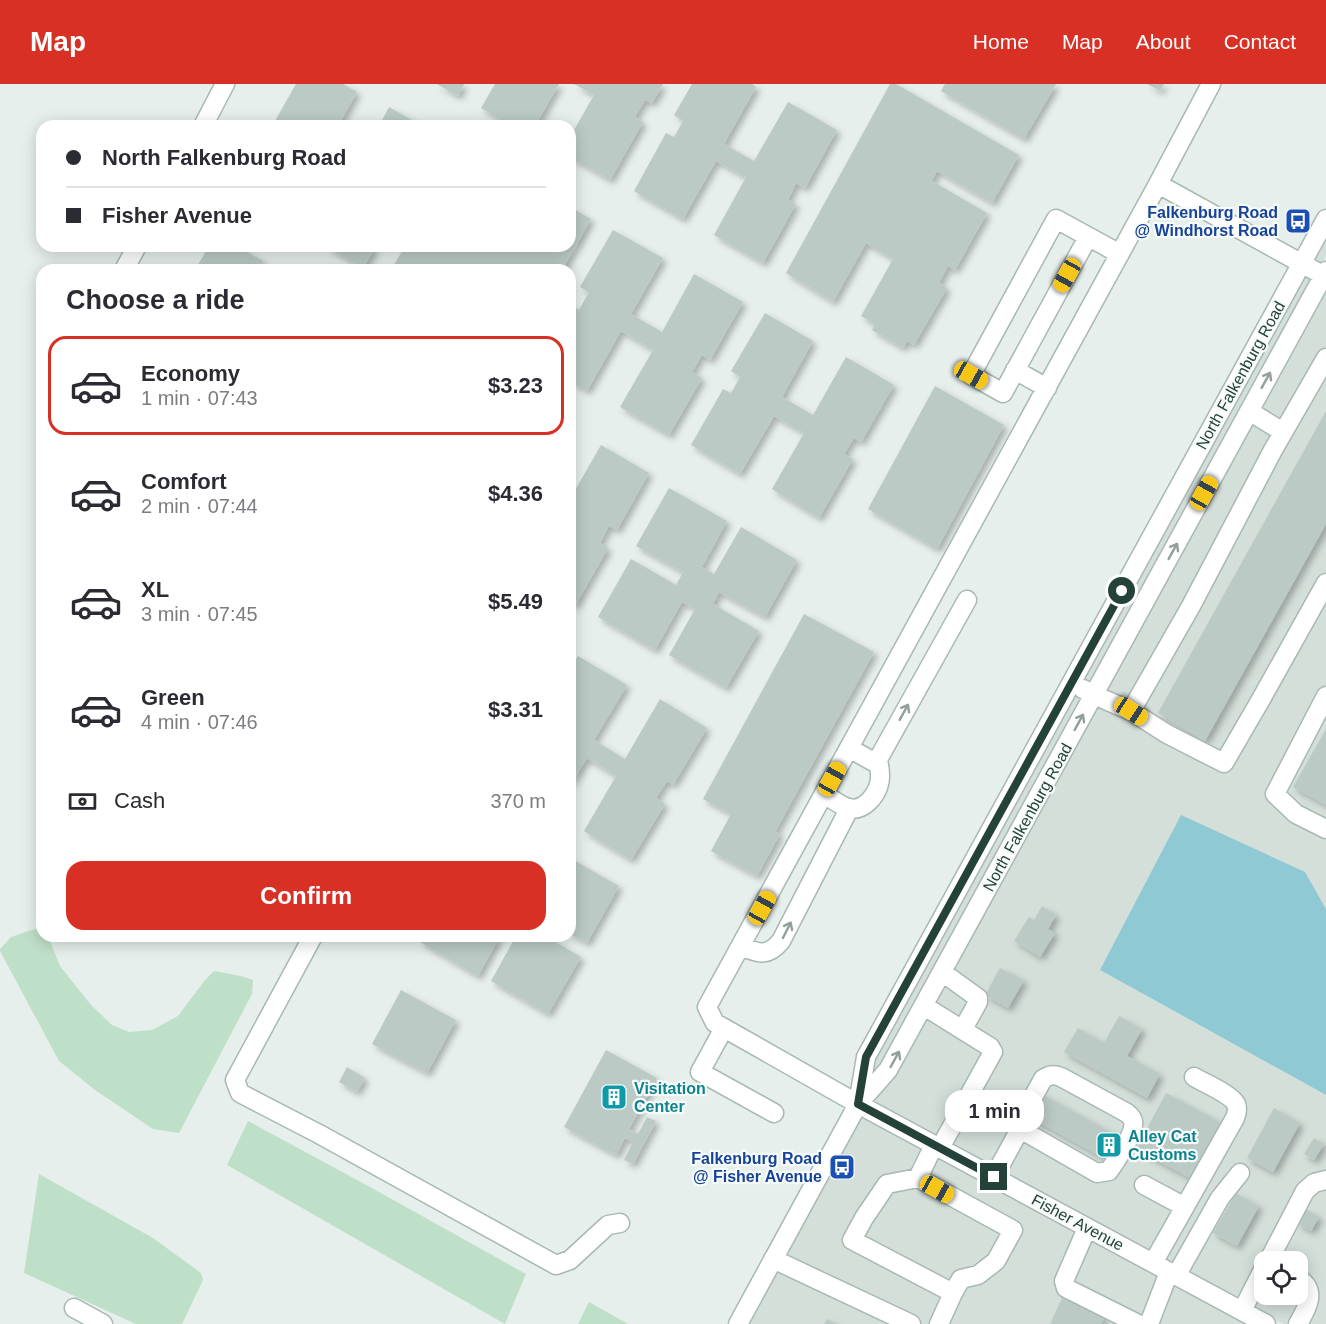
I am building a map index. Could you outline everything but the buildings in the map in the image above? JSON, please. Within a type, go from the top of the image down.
[{"type":"street","points":[[206,120],[225,84]]},
{"type":"street","points":[[774,1113],[700,1072],[724,1028],[715,1023],[707,1007],[1158,184],[1205,86]]},
{"type":"street","points":[[1158,184],[1325,275]]},
{"type":"street","points":[[1088,237],[1003,393],[971,375],[1056,219],[1120,254]]},
{"type":"street","name":"North Falkenburg Road","points":[[858,1104],[866,1057],[1326,219]]},
{"type":"street","name":"North Falkenburg Road","points":[[738,1324],[858,1104],[888,1070],[924,1006],[1325,275]]},
{"type":"street","points":[[1131,711],[1191,606],[1283,432],[1326,358]]},
{"type":"street","points":[[1015,370],[1047,388]]},
{"type":"street","points":[[1249,411],[1283,432]]},
{"type":"street","points":[[1071,683],[1131,711],[1167,734],[1224,763],[1326,583]]},
{"type":"street","points":[[876,763],[967,600]]},
{"type":"street","points":[[1326,696],[1275,794],[1296,814],[1326,829]]},
{"type":"street","points":[[824,794],[849,809],[868,803],[875,793],[880,783],[879,765],[849,748]]},
{"type":"street","points":[[741,945],[757,953],[767,952],[781,941],[849,809]]},
{"type":"street","points":[[310,942],[235,1080],[240,1093],[556,1265],[570,1260],[608,1226],[620,1222]]},
{"type":"street","points":[[942,972],[978,998],[963,1029]]},
{"type":"street","points":[[918,1178],[993,1052],[990,1047],[963,1029],[924,1006]]},
{"type":"street","name":"Fisher Avenue","points":[[724,1028],[858,1104],[1266,1324]]},
{"type":"street","points":[[994,1177],[1020,1129],[1021,1119],[1042,1080],[1054,1074],[1127,1113],[1134,1124],[1113,1166],[1109,1172],[1104,1173],[1097,1173],[1020,1129]]},
{"type":"street","points":[[1149,1324],[1185,1207],[1238,1111],[1235,1103],[1228,1096],[1194,1077]]},
{"type":"street","points":[[1166,1270],[1240,1173]]},
{"type":"street","points":[[939,1324],[952,1293],[961,1279],[978,1275],[996,1261],[1013,1230],[918,1178],[887,1184],[852,1240],[952,1293]]},
{"type":"street","points":[[1273,1251],[1305,1191],[1314,1183],[1326,1179]]},
{"type":"street","points":[[1143,1185],[1185,1207]]},
{"type":"street","points":[[1088,1228],[1064,1281],[1066,1288],[1138,1324]]},
{"type":"street","points":[[773,1259],[911,1324]]},
{"type":"street","points":[[1242,1311],[1254,1288]]},
{"type":"street","points":[[1298,1324],[1308,1305]]},
{"type":"street","points":[[74,1308],[104,1324]]},
{"type":"shaded area","points":[[1326,233],[1326,256],[1321,266],[1312,260]]},
{"type":"shaded area","points":[[1304,274],[1313,279],[1091,685],[1081,679]]},
{"type":"shaded area","points":[[1326,286],[1326,909],[1304,872],[1100,970],[1326,1095],[1326,1324],[1283,1324],[869,1101]]},
{"type":"shaded area","points":[[1074,693],[1084,699],[883,1066],[869,1081],[872,1059]]},
{"type":"shaded area","points":[[860,1113],[1250,1324],[746,1324]]},
{"type":"green space","points":[[36,929],[36,942],[50,942],[60,966],[91,1005],[112,1025],[129,1032],[152,1030],[178,1016],[214,971],[253,980],[252,994],[179,1133],[153,1129],[95,1090],[59,1061],[0,951],[11,937]]},
{"type":"green space","points":[[248,1121],[526,1274],[505,1324],[227,1165]]},
{"type":"green space","points":[[39,1174],[153,1238],[201,1273],[203,1280],[182,1324],[136,1324],[24,1273]]},
{"type":"green space","points":[[589,1302],[628,1324],[578,1324]]},
{"type":"water","points":[[1181,815],[1305,872],[1326,909],[1326,1095],[1100,970]]},
{"type":"place","name":"Falkenburg Road @ Windhorst Road","points":[[1298,221]]},
{"type":"place","name":"Visitation Center","points":[[614,1097]]},
{"type":"place","name":"Alley Cat Customs","points":[[1109,1145]]},
{"type":"place","name":"Falkenburg Road @ Fisher Avenue","points":[[842,1167]]},
{"type":"route","points":[[994,1177],[858,1104],[866,1057],[1122,591]]}]
